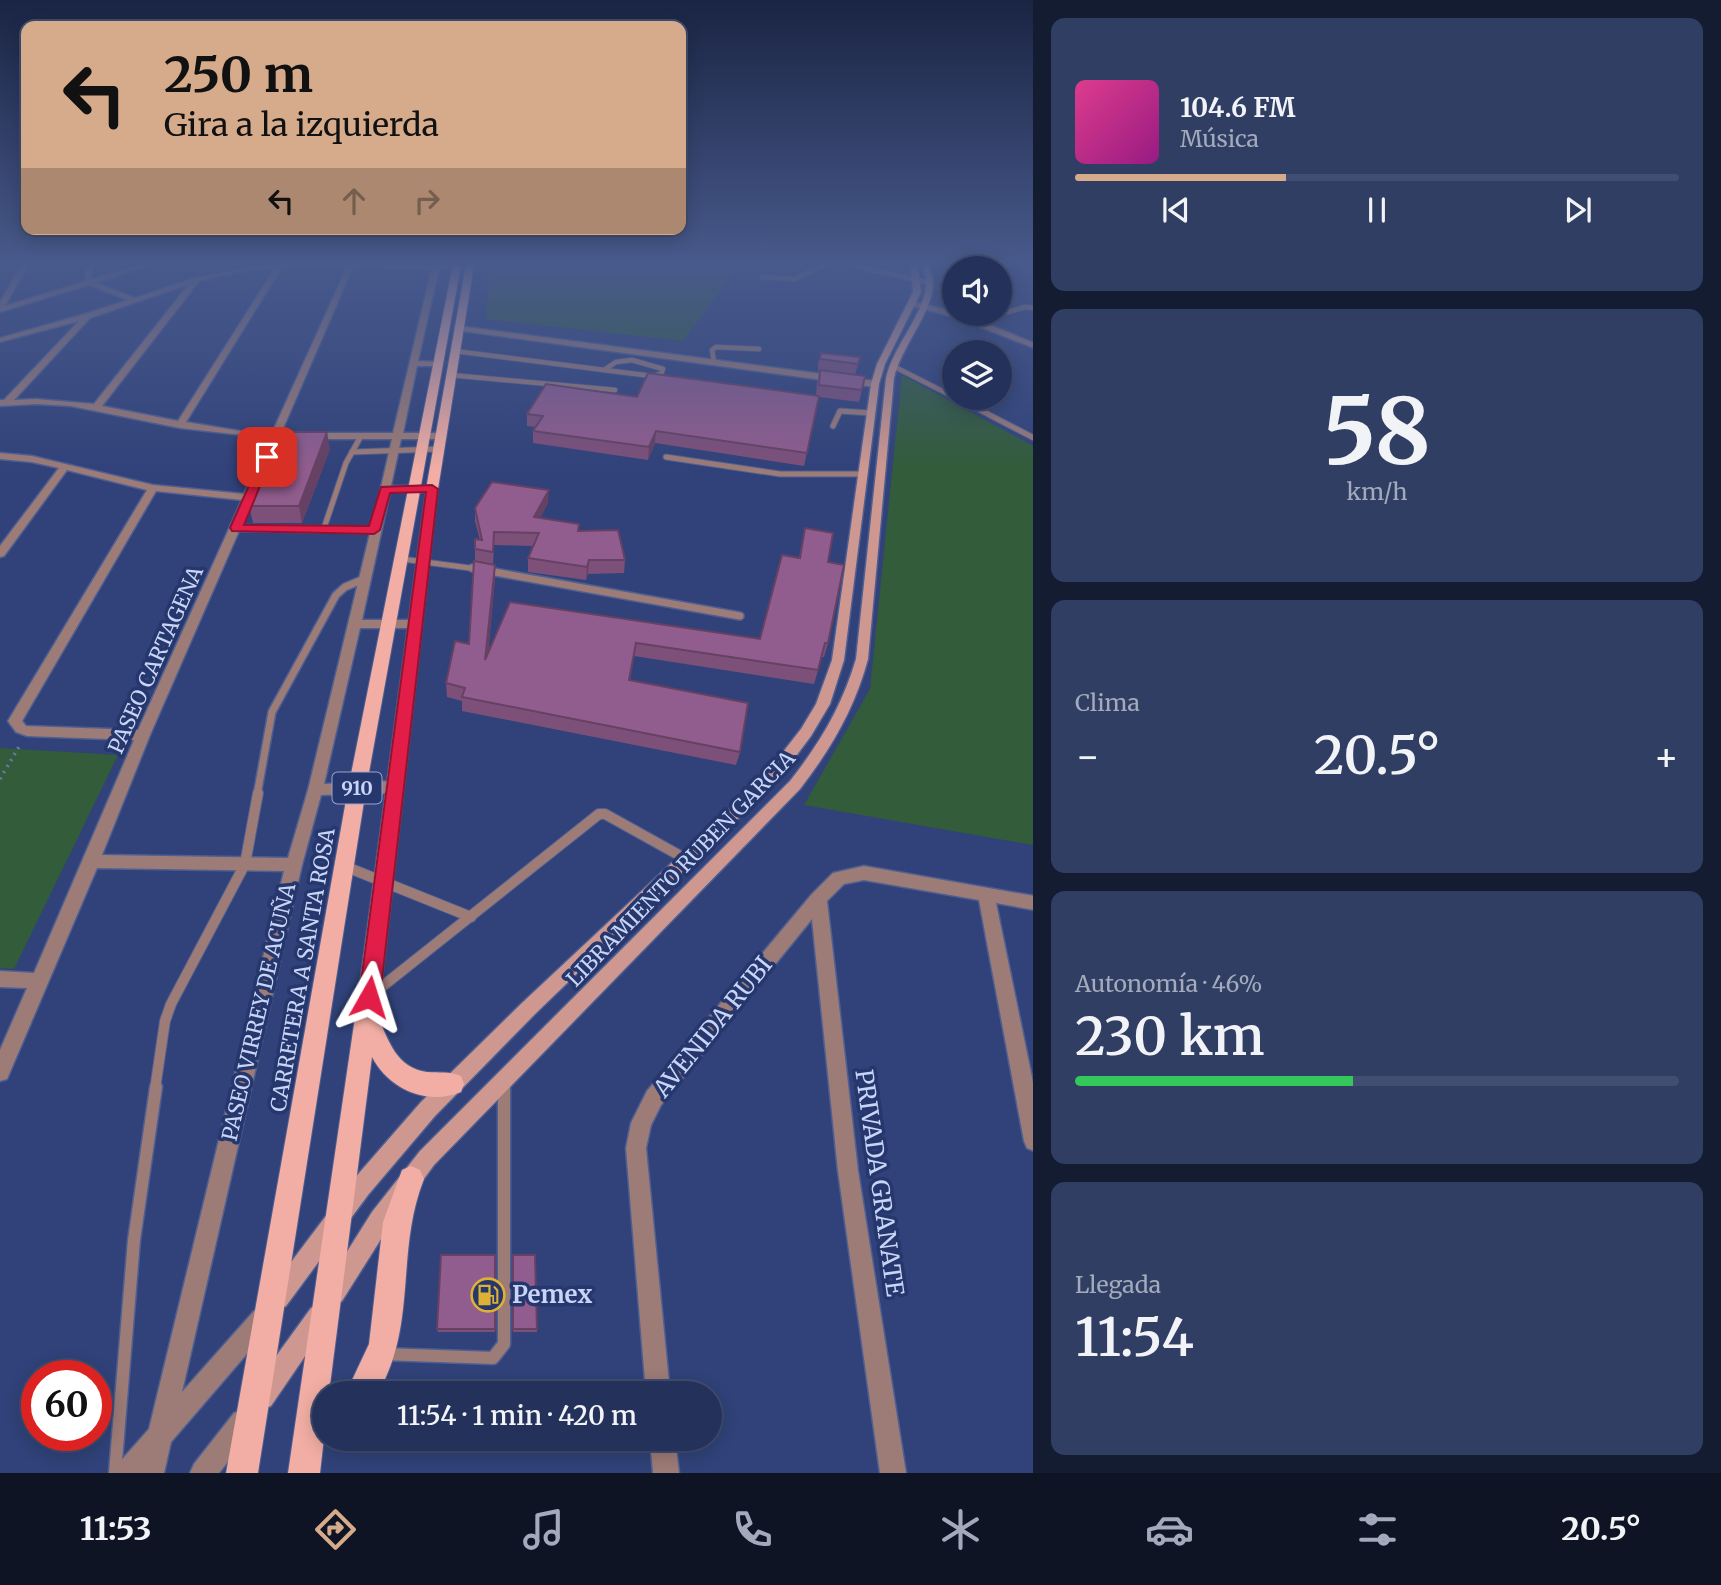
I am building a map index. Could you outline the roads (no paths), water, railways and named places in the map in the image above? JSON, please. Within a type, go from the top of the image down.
[{"type":"main road","name":"CARRETERA A SANTA ROSA","points":[[242,1473],[357,789],[402,559],[424,489],[444,369],[447,334]]},
{"type":"main road","name":"CARRETERA A SANTA ROSA","points":[[444,369],[454,351],[457,334]]},
{"type":"main road","name":"CARRETERA A SANTA ROSA","points":[[311,1455],[337,1217],[368,1007],[423,561],[424,489]]},
{"type":"main road","points":[[368,1007],[386,1060],[406,1081],[421,1086],[452,1084]]},
{"type":"main road","points":[[368,1381],[380,1354],[388,1319],[391,1244],[396,1218],[411,1179]]},
{"type":"street","points":[[0,340],[23,334]]},
{"type":"street","points":[[3,403],[71,334]]},
{"type":"street","points":[[98,405],[154,334]]},
{"type":"street","points":[[180,425],[237,334]]},
{"type":"street","name":"PASEO CARTAGENA","points":[[0,1072],[92,861],[143,735],[249,498],[282,436],[323,334]]},
{"type":"street","name":"PASEO VIRREY DE ACUÑA","points":[[151,1473],[294,865],[355,624],[420,334]]},
{"type":"street","points":[[501,334],[875,384]]},
{"type":"street","name":"LIBRAMIENTO RUBEN GARCIA","points":[[268,1312],[370,1173],[452,1084],[764,781],[798,741],[820,709],[838,660],[875,384],[881,364],[900,334]]},
{"type":"street","name":"LIBRAMIENTO RUBEN GARCIA","points":[[253,1410],[327,1304],[380,1220],[427,1158],[796,785],[839,725],[853,692],[862,659],[893,366],[906,334]]},
{"type":"street","points":[[1003,334],[1033,346]]},
{"type":"street","points":[[414,363],[444,369]]},
{"type":"street","points":[[3,403],[98,405],[180,425],[224,432],[282,436]]},
{"type":"street","points":[[300,436],[361,436],[396,443],[432,443]]},
{"type":"street","points":[[0,456],[32,459],[153,488],[249,498]]},
{"type":"street","points":[[0,554],[65,467]]},
{"type":"street","points":[[143,735],[27,731],[17,725],[16,716],[153,488]]},
{"type":"street","points":[[385,489],[424,489]]},
{"type":"street","points":[[236,528],[374,530]]},
{"type":"street","points":[[355,624],[415,624]]},
{"type":"street","points":[[315,790],[395,787]]},
{"type":"street","points":[[92,861],[294,865]]},
{"type":"street","name":"AVENIDA RUBI","points":[[657,1381],[636,1149],[641,1123],[654,1098],[818,899],[839,878],[855,873],[1033,903]]},
{"type":"street","points":[[986,894],[1033,1141]]},
{"type":"street","name":"PRIVADA GRANATE","points":[[818,899],[848,1171],[893,1473]]},
{"type":"street","points":[[0,979],[39,981]]},
{"type":"street","points":[[127,1473],[268,1312]]},
{"type":"street","points":[[203,1473],[253,1410]]},
{"type":"street","points":[[664,1451],[666,1473]]},
{"type":"lane","points":[[714,362],[712,350],[716,347],[759,349]]},
{"type":"lane","points":[[454,351],[604,370],[652,376],[661,374],[663,369],[624,360],[610,363],[604,370]]},
{"type":"lane","points":[[893,366],[942,391]]},
{"type":"lane","points":[[444,369],[614,390]]},
{"type":"lane","points":[[979,410],[1033,438]]},
{"type":"lane","points":[[833,426],[840,411],[871,413]]},
{"type":"lane","points":[[324,528],[352,452],[361,436]]},
{"type":"lane","points":[[352,452],[396,443],[432,443]]},
{"type":"lane","points":[[666,457],[780,474],[863,474]]},
{"type":"lane","points":[[402,559],[740,616]]},
{"type":"lane","points":[[115,1473],[134,1240],[160,1039],[171,1004],[245,864],[272,712],[336,595],[345,587],[364,579]]},
{"type":"lane","points":[[368,1007],[471,917],[601,813],[686,859]]},
{"type":"lane","points":[[344,866],[471,917]]},
{"type":"lane","points":[[380,1354],[493,1359],[502,1350],[504,1081]]},
{"type":"place","name":"Pemex","points":[[488,1295]]}]
